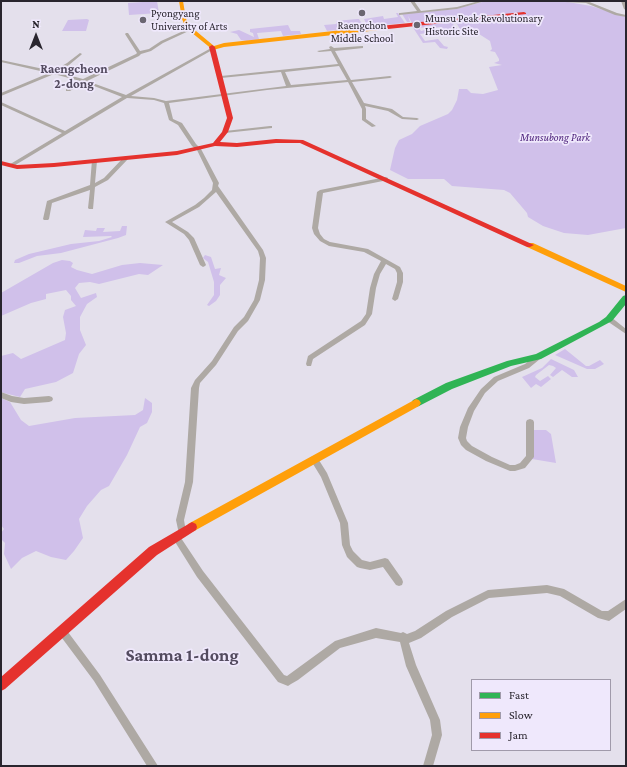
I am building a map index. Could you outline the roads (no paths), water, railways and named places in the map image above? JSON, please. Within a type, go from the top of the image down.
[{"type":"street","points":[[181,1],[184,19],[191,29],[213,48],[221,77],[230,118],[225,132],[216,144]]},
{"type":"street","points":[[412,1],[420,12]]},
{"type":"street","points":[[400,14],[468,6],[483,1]]},
{"type":"street","points":[[565,1],[584,1],[616,14],[626,16]]},
{"type":"street","points":[[623,1],[626,10]]},
{"type":"street","points":[[1,171],[6,164],[66,133],[213,48],[228,45],[524,13]]},
{"type":"street","points":[[68,90],[83,81],[134,57],[139,53],[150,50],[162,42],[191,29]]},
{"type":"street","points":[[127,34],[139,53]]},
{"type":"street","points":[[319,51],[332,48],[362,47]]},
{"type":"street","points":[[332,48],[362,104],[364,109],[364,120],[374,126]]},
{"type":"street","points":[[1,95],[52,73],[68,64],[80,54]]},
{"type":"street","points":[[1,61],[83,81],[126,97],[154,99],[166,102],[225,94],[390,77]]},
{"type":"street","points":[[221,77],[341,65]]},
{"type":"street","points":[[283,71],[289,87]]},
{"type":"street","points":[[166,102],[171,120],[180,124],[194,145],[199,149],[216,183],[216,188],[261,251],[263,258],[262,280],[257,300],[246,319],[236,329],[214,363],[197,382],[195,388],[189,482],[178,534],[200,574],[281,679],[288,681],[295,677],[338,644],[376,633],[403,637],[407,639],[418,635],[449,614],[488,594],[547,589],[561,592],[601,616],[609,616],[626,603]]},
{"type":"street","points":[[1,103],[66,133]]},
{"type":"street","points":[[362,104],[390,110],[402,118],[418,119]]},
{"type":"street","points":[[225,132],[270,127]]},
{"type":"street","points":[[6,164],[27,167],[177,153],[216,144],[237,145],[301,141],[626,289]]},
{"type":"street","points":[[46,219],[49,202],[92,186],[106,179],[126,158]]},
{"type":"street","points":[[91,208],[94,161]]},
{"type":"street","points":[[386,179],[320,192],[315,228],[317,234],[322,240],[329,244],[366,250],[398,268],[400,272],[400,282],[395,299]]},
{"type":"street","points":[[203,265],[192,239],[186,233],[168,222],[197,206],[216,188]]},
{"type":"street","points":[[309,364],[310,358],[363,323],[369,314],[373,288],[377,274],[384,260]]},
{"type":"street","points":[[1,685],[153,551],[178,534],[449,386],[504,365],[538,356],[609,319],[626,298]]},
{"type":"street","points":[[609,319],[626,332]]},
{"type":"street","points":[[530,422],[530,457],[522,466],[515,468],[510,468],[489,459],[469,448],[464,443],[462,438],[464,427],[483,391],[496,379],[527,366],[538,356]]},
{"type":"street","points":[[1,395],[11,399],[24,401],[48,399]]},
{"type":"street","points":[[314,459],[324,475],[344,523],[346,545],[350,554],[360,564],[370,566],[385,562],[399,582]]},
{"type":"street","points":[[62,631],[97,678],[153,766]]},
{"type":"street","points":[[403,637],[411,666],[435,720],[437,735],[428,766]]},
{"type":"place","name":"Raengchon Middle School","points":[[362,13]]},
{"type":"place","name":"Pyongyang University of Arts","points":[[143,20]]},
{"type":"place","name":"Munsu Peak Revolutionary Historic Site","points":[[417,25]]},
{"type":"district","name":"Raengcheon 2-dong","points":[[74,76]]},
{"type":"district","name":"Samma 1-dong","points":[[182,655]]},
{"type":"park label","name":"Munsubong Park","points":[[555,138]]}]
